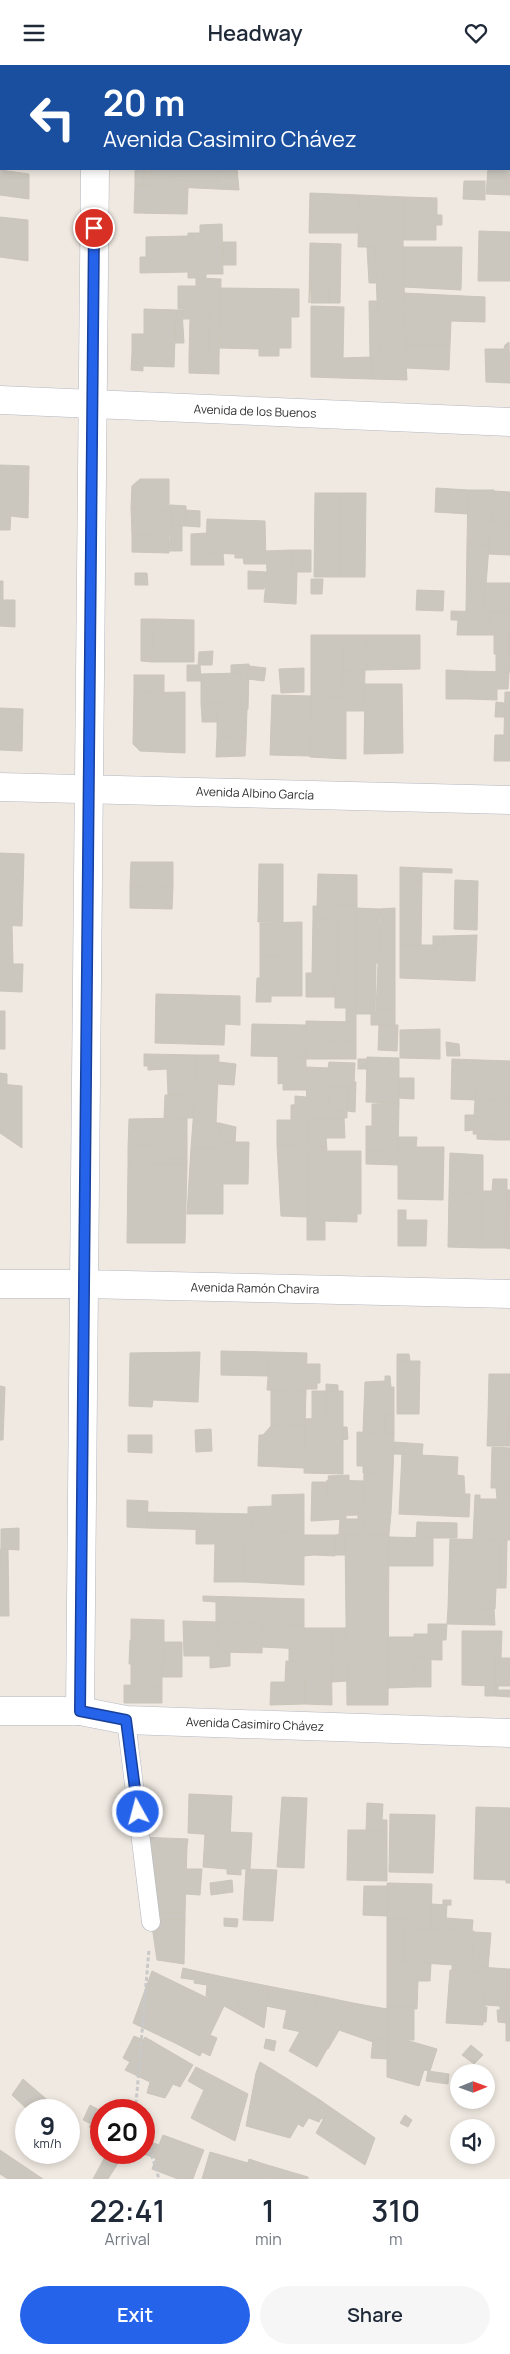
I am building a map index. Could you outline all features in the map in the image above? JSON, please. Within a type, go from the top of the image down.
[{"type":"street","points":[[80,1711],[95,170]]},
{"type":"street","name":"Avenida de los Buenos","points":[[0,400],[510,422]]},
{"type":"street","name":"Avenida Albino García","points":[[0,787],[510,800]]},
{"type":"street","name":"Avenida Ramón Chavira","points":[[0,1284],[510,1293]]},
{"type":"street","name":"Avenida Casimiro Chávez","points":[[0,1711],[80,1711],[126,1720],[510,1733]]},
{"type":"lane","points":[[126,1720],[152,1922]]},
{"type":"path","points":[[136,2099],[152,1922]]},
{"type":"path","points":[[154,2164],[159,2179]]},
{"type":"building","points":[[0,170],[29,174],[29,199],[0,195]]},
{"type":"building","points":[[135,170],[144,170],[143,185],[135,185]]},
{"type":"building","points":[[144,170],[151,170],[150,179],[175,180],[174,187],[143,185]]},
{"type":"building","points":[[151,170],[218,170],[218,182],[150,179]]},
{"type":"building","points":[[218,170],[237,170],[239,190],[174,187],[175,180],[218,182]]},
{"type":"building","points":[[488,170],[509,170],[510,195],[486,194]]},
{"type":"building","points":[[464,181],[485,181],[485,200],[463,199]]},
{"type":"building","points":[[135,185],[188,188],[187,214],[134,213]]},
{"type":"building","points":[[310,193],[359,195],[358,233],[309,233]]},
{"type":"building","points":[[359,195],[405,197],[403,240],[406,363],[379,353],[375,247],[358,247]]},
{"type":"building","points":[[405,197],[437,198],[437,215],[442,215],[442,225],[436,225],[436,240],[403,240]]},
{"type":"building","points":[[0,217],[28,220],[28,261],[0,257]]},
{"type":"building","points":[[222,224],[223,274],[206,274],[206,278],[188,278],[188,272],[140,273],[140,257],[146,257],[146,237],[188,236],[188,233],[200,233],[200,225]]},
{"type":"building","points":[[479,231],[510,232],[510,281],[478,281]]},
{"type":"building","points":[[223,242],[236,242],[236,265],[223,265]]},
{"type":"building","points":[[310,243],[341,244],[340,303],[329,303],[329,283],[311,283],[309,303]]},
{"type":"building","points":[[367,247],[375,247],[377,283],[369,283]]},
{"type":"building","points":[[403,247],[462,247],[461,290],[404,287]]},
{"type":"building","points":[[196,278],[221,279],[219,358],[208,358],[210,309],[178,309],[178,286],[196,286]]},
{"type":"building","points":[[311,283],[329,283],[329,303],[311,303]]},
{"type":"building","points":[[221,288],[299,289],[299,317],[291,317],[291,348],[279,348],[279,356],[259,356],[259,349],[220,348]]},
{"type":"building","points":[[404,293],[485,297],[485,322],[451,321],[450,345],[406,345]]},
{"type":"building","points":[[369,301],[378,301],[379,357],[370,357]]},
{"type":"building","points":[[311,306],[344,307],[343,358],[371,357],[371,379],[311,377]]},
{"type":"building","points":[[144,309],[176,310],[174,367],[143,366],[143,371],[131,370],[132,353],[138,353],[137,344],[144,345]]},
{"type":"building","points":[[183,309],[210,309],[208,358],[189,357],[190,319],[182,319]]},
{"type":"building","points":[[176,310],[182,310],[184,343],[175,343]]},
{"type":"building","points":[[132,334],[144,334],[144,345],[137,344],[138,353],[132,353]]},
{"type":"building","points":[[509,342],[510,383],[486,382],[485,349],[504,349],[505,345]]},
{"type":"building","points":[[406,345],[450,345],[449,370],[406,368]]},
{"type":"building","points":[[379,353],[406,363],[407,380],[371,379],[371,357],[379,357]]},
{"type":"building","points":[[189,357],[219,358],[219,374],[189,373]]},
{"type":"building","points":[[0,465],[29,466],[28,518],[11,516],[11,512],[0,512]]},
{"type":"building","points":[[140,479],[169,479],[169,511],[157,511],[157,507],[131,507],[132,486]]},
{"type":"building","points":[[436,488],[468,490],[468,514],[435,512]]},
{"type":"building","points":[[468,490],[494,490],[493,522],[490,521],[489,545],[467,544]]},
{"type":"building","points":[[494,491],[510,492],[510,522],[493,522]]},
{"type":"building","points":[[315,493],[341,493],[340,577],[314,577]]},
{"type":"building","points":[[341,493],[366,493],[365,577],[340,577]]},
{"type":"building","points":[[170,505],[171,536],[132,535],[131,507],[157,507],[157,511],[169,511]]},
{"type":"building","points":[[171,505],[186,506],[186,526],[171,526]]},
{"type":"building","points":[[186,510],[200,511],[200,527],[186,526]]},
{"type":"building","points":[[0,512],[11,512],[10,530],[0,530]]},
{"type":"building","points":[[207,519],[265,521],[266,564],[244,564],[243,558],[235,558],[235,554],[206,553]]},
{"type":"building","points":[[490,521],[510,522],[510,555],[488,554]]},
{"type":"building","points":[[171,526],[182,526],[182,551],[169,551]]},
{"type":"building","points":[[207,533],[206,553],[223,553],[224,565],[191,565],[191,534]]},
{"type":"building","points":[[132,535],[169,536],[169,553],[132,552]]},
{"type":"building","points":[[467,544],[489,545],[484,612],[466,611]]},
{"type":"building","points":[[291,550],[292,572],[267,572],[266,551]]},
{"type":"building","points":[[291,550],[311,550],[311,572],[292,572]]},
{"type":"building","points":[[248,571],[267,572],[264,589],[248,589]]},
{"type":"building","points":[[297,571],[296,604],[264,602],[267,572]]},
{"type":"building","points":[[135,573],[147,573],[148,585],[135,585]]},
{"type":"building","points":[[311,579],[323,579],[322,594],[311,594]]},
{"type":"building","points":[[0,581],[3,581],[3,600],[15,600],[15,627],[0,626]]},
{"type":"building","points":[[485,583],[510,583],[510,612],[484,612]]},
{"type":"building","points":[[417,590],[444,591],[443,611],[416,610]]},
{"type":"building","points":[[451,611],[490,612],[490,632],[494,632],[494,635],[457,635],[458,620],[451,620]]},
{"type":"building","points":[[490,612],[510,612],[510,633],[490,632]]},
{"type":"building","points":[[141,619],[154,619],[152,662],[141,661]]},
{"type":"building","points":[[154,619],[194,620],[194,662],[152,662]]},
{"type":"building","points":[[494,632],[508,633],[508,653],[494,654]]},
{"type":"building","points":[[508,633],[510,633],[510,672],[496,672],[496,653],[508,653]]},
{"type":"building","points":[[311,635],[344,635],[342,697],[311,696]]},
{"type":"building","points":[[344,635],[366,635],[367,670],[343,671]]},
{"type":"building","points":[[366,635],[420,635],[420,669],[367,670]]},
{"type":"building","points":[[213,651],[212,665],[198,665],[199,652]]},
{"type":"building","points":[[249,664],[248,709],[240,709],[240,673],[231,673],[231,665]]},
{"type":"building","points":[[187,665],[200,665],[201,681],[187,681]]},
{"type":"building","points":[[249,666],[266,668],[264,681],[248,679]]},
{"type":"building","points":[[304,668],[304,692],[281,693],[279,669]]},
{"type":"building","points":[[365,670],[364,711],[346,711],[346,708],[341,707],[343,671]]},
{"type":"building","points":[[446,670],[466,671],[467,699],[446,699]]},
{"type":"building","points":[[466,671],[509,672],[508,689],[497,689],[497,700],[467,699]]},
{"type":"building","points":[[240,673],[240,702],[201,704],[201,674]]},
{"type":"building","points":[[134,675],[164,675],[164,693],[134,693]]},
{"type":"building","points":[[365,684],[402,684],[403,753],[364,754]]},
{"type":"building","points":[[185,692],[185,753],[140,751],[133,744],[134,693]]},
{"type":"building","points":[[505,692],[510,692],[510,761],[494,761],[495,735],[504,735]]},
{"type":"building","points":[[272,695],[311,696],[310,756],[270,755]]},
{"type":"building","points":[[311,696],[342,697],[341,707],[311,707]]},
{"type":"building","points":[[240,702],[240,709],[217,708],[217,716],[202,717],[201,704]]},
{"type":"building","points":[[496,702],[504,703],[505,717],[495,717]]},
{"type":"building","points":[[311,707],[346,708],[346,759],[310,757]]},
{"type":"building","points":[[0,708],[23,709],[22,751],[0,750]]},
{"type":"building","points":[[217,708],[247,709],[246,738],[217,737]]},
{"type":"building","points":[[217,716],[217,722],[202,722],[202,717]]},
{"type":"building","points":[[217,737],[246,738],[245,756],[216,757]]},
{"type":"building","points":[[0,853],[24,854],[22,926],[0,925]]},
{"type":"building","points":[[131,862],[173,862],[173,887],[130,886]]},
{"type":"building","points":[[259,864],[283,864],[283,922],[258,922]]},
{"type":"building","points":[[400,867],[422,868],[422,881],[400,880]]},
{"type":"building","points":[[422,868],[452,869],[452,873],[422,872]]},
{"type":"building","points":[[318,874],[357,875],[357,906],[317,908]]},
{"type":"building","points":[[400,880],[422,881],[421,945],[400,945]]},
{"type":"building","points":[[455,880],[478,881],[477,930],[454,929]]},
{"type":"building","points":[[130,886],[173,887],[172,909],[130,908]]},
{"type":"building","points":[[313,906],[333,907],[333,918],[313,918]]},
{"type":"building","points":[[333,906],[357,906],[356,998],[335,997],[334,974],[338,975],[338,919],[333,918]]},
{"type":"building","points":[[356,908],[379,909],[379,963],[376,963],[375,1014],[356,1014]]},
{"type":"building","points":[[395,908],[395,921],[380,920],[379,909]]},
{"type":"building","points":[[313,918],[338,919],[338,975],[334,974],[335,997],[306,997],[306,973],[312,973]]},
{"type":"building","points":[[380,920],[395,921],[395,1010],[376,1010]]},
{"type":"building","points":[[302,922],[302,957],[260,956],[260,923]]},
{"type":"building","points":[[0,925],[12,925],[13,964],[0,964]]},
{"type":"building","points":[[477,935],[475,981],[400,978],[400,945],[445,945],[445,936]]},
{"type":"building","points":[[433,936],[445,936],[445,945],[433,945]]},
{"type":"building","points":[[260,956],[302,957],[302,996],[271,996],[271,1002],[256,1002],[257,978],[260,978]]},
{"type":"building","points":[[0,964],[23,964],[22,992],[0,991]]},
{"type":"building","points":[[156,994],[240,996],[240,1025],[225,1024],[224,1045],[155,1043]]},
{"type":"building","points":[[335,997],[356,998],[356,1008],[335,1008]]},
{"type":"building","points":[[346,1008],[356,1008],[356,1022],[346,1022]]},
{"type":"building","points":[[376,1010],[395,1010],[395,1025],[371,1025],[371,1013],[375,1014]]},
{"type":"building","points":[[0,1011],[5,1011],[5,1049],[0,1049]]},
{"type":"building","points":[[306,1021],[356,1022],[356,1041],[306,1040]]},
{"type":"building","points":[[252,1024],[306,1025],[306,1057],[251,1056]]},
{"type":"building","points":[[379,1025],[398,1025],[397,1051],[378,1050]]},
{"type":"building","points":[[440,1029],[440,1059],[400,1058],[400,1030]]},
{"type":"building","points":[[306,1040],[356,1041],[356,1059],[306,1059]]},
{"type":"building","points":[[446,1042],[459,1044],[460,1056],[447,1056]]},
{"type":"building","points":[[144,1054],[197,1055],[194,1096],[168,1095],[167,1069],[148,1070],[148,1066],[144,1066]]},
{"type":"building","points":[[197,1055],[219,1055],[216,1123],[193,1122]]},
{"type":"building","points":[[278,1056],[306,1057],[306,1090],[283,1090],[283,1083],[278,1084]]},
{"type":"building","points":[[367,1057],[399,1058],[399,1103],[366,1102]]},
{"type":"building","points":[[358,1059],[367,1059],[367,1069],[358,1069]]},
{"type":"building","points":[[452,1059],[510,1061],[510,1101],[496,1100],[496,1088],[475,1088],[475,1100],[451,1099]]},
{"type":"building","points":[[219,1062],[236,1064],[234,1085],[218,1084]]},
{"type":"building","points":[[329,1062],[355,1063],[354,1086],[330,1086],[329,1110],[347,1112],[347,1118],[307,1118],[306,1067],[328,1068]]},
{"type":"building","points":[[0,1073],[7,1074],[7,1085],[0,1084]]},
{"type":"building","points":[[399,1078],[414,1078],[414,1099],[399,1098]]},
{"type":"building","points":[[354,1082],[356,1082],[355,1112],[347,1111],[348,1086],[354,1086]]},
{"type":"building","points":[[0,1084],[22,1086],[22,1148],[0,1133]]},
{"type":"building","points":[[330,1086],[348,1086],[347,1112],[329,1110]]},
{"type":"building","points":[[475,1088],[496,1088],[496,1100],[475,1100]]},
{"type":"building","points":[[165,1095],[194,1096],[193,1118],[164,1118]]},
{"type":"building","points":[[295,1096],[306,1097],[306,1104],[295,1105]]},
{"type":"building","points":[[475,1100],[510,1101],[510,1140],[495,1140],[495,1135],[473,1134]]},
{"type":"building","points":[[399,1103],[398,1152],[366,1151],[366,1126],[372,1126],[372,1104]]},
{"type":"building","points":[[306,1104],[307,1146],[277,1145],[277,1120],[291,1120],[291,1105]]},
{"type":"building","points":[[465,1115],[474,1115],[473,1130],[465,1131]]},
{"type":"building","points":[[187,1118],[187,1158],[160,1158],[160,1149],[151,1150],[151,1145],[134,1145],[134,1149],[128,1149],[129,1119]]},
{"type":"building","points":[[307,1118],[344,1118],[345,1138],[326,1138],[327,1150],[323,1151],[324,1147],[307,1147]]},
{"type":"building","points":[[193,1122],[219,1123],[218,1148],[191,1148]]},
{"type":"building","points":[[219,1123],[236,1127],[235,1142],[219,1142]]},
{"type":"building","points":[[477,1134],[495,1135],[495,1140],[477,1139]]},
{"type":"building","points":[[398,1137],[417,1137],[416,1147],[398,1147]]},
{"type":"building","points":[[219,1142],[249,1142],[248,1184],[223,1184],[223,1214],[187,1214],[191,1148],[218,1148]]},
{"type":"building","points":[[134,1145],[151,1145],[151,1150],[160,1149],[160,1158],[187,1158],[187,1164],[152,1164],[152,1171],[132,1172],[132,1165],[128,1165],[128,1149],[134,1149]]},
{"type":"building","points":[[277,1145],[307,1146],[307,1217],[281,1216]]},
{"type":"building","points":[[307,1147],[324,1147],[323,1151],[361,1151],[361,1214],[322,1213],[321,1221],[325,1221],[325,1240],[307,1240]]},
{"type":"building","points":[[398,1147],[444,1147],[443,1200],[398,1199]]},
{"type":"building","points":[[366,1151],[398,1152],[398,1165],[366,1164]]},
{"type":"building","points":[[450,1153],[483,1155],[483,1195],[449,1193]]},
{"type":"building","points":[[152,1164],[187,1164],[185,1243],[127,1243],[128,1165],[132,1165],[132,1172],[152,1171]]},
{"type":"building","points":[[493,1179],[507,1179],[507,1195],[482,1194],[482,1191],[492,1191]]},
{"type":"building","points":[[507,1190],[510,1190],[510,1249],[505,1248]]},
{"type":"building","points":[[449,1193],[483,1195],[482,1248],[448,1247]]},
{"type":"building","points":[[482,1194],[507,1195],[505,1248],[482,1248]]},
{"type":"building","points":[[398,1210],[406,1210],[406,1220],[398,1220]]},
{"type":"building","points":[[322,1213],[357,1214],[357,1222],[321,1221]]},
{"type":"building","points":[[398,1220],[427,1220],[426,1246],[398,1246]]},
{"type":"building","points":[[221,1351],[270,1352],[269,1376],[221,1375]]},
{"type":"building","points":[[200,1352],[198,1402],[153,1400],[152,1407],[129,1406],[130,1353]]},
{"type":"building","points":[[270,1352],[307,1353],[306,1391],[267,1390]]},
{"type":"building","points":[[397,1354],[409,1354],[410,1361],[397,1361]]},
{"type":"building","points":[[397,1361],[420,1361],[419,1414],[397,1414]]},
{"type":"building","points":[[307,1364],[320,1364],[320,1383],[317,1383],[317,1389],[306,1389]]},
{"type":"building","points":[[489,1374],[510,1374],[510,1446],[507,1446],[508,1417],[488,1416]]},
{"type":"building","points":[[385,1376],[390,1376],[391,1387],[394,1387],[394,1414],[385,1414],[385,1433],[363,1432],[365,1382],[385,1381]]},
{"type":"building","points":[[326,1384],[338,1385],[338,1391],[326,1391]]},
{"type":"building","points":[[0,1386],[5,1387],[3,1440],[0,1440]]},
{"type":"building","points":[[271,1390],[306,1391],[305,1425],[271,1426]]},
{"type":"building","points":[[312,1391],[326,1391],[326,1418],[312,1418]]},
{"type":"building","points":[[326,1391],[343,1391],[343,1474],[304,1473],[305,1419],[326,1418]]},
{"type":"building","points":[[385,1414],[394,1414],[394,1434],[385,1433]]},
{"type":"building","points":[[488,1416],[508,1417],[507,1446],[487,1446]]},
{"type":"building","points":[[305,1425],[304,1468],[258,1466],[259,1435],[263,1435],[271,1426]]},
{"type":"building","points":[[343,1427],[347,1427],[348,1439],[343,1440]]},
{"type":"building","points":[[211,1429],[212,1451],[196,1452],[195,1430]]},
{"type":"building","points":[[357,1432],[394,1434],[393,1472],[363,1473],[363,1466],[357,1466]]},
{"type":"building","points":[[128,1435],[152,1435],[152,1453],[128,1452]]},
{"type":"building","points":[[394,1442],[423,1444],[422,1455],[394,1454]]},
{"type":"building","points":[[492,1447],[510,1448],[510,1488],[491,1488]]},
{"type":"building","points":[[402,1454],[458,1457],[457,1475],[464,1476],[465,1494],[470,1494],[469,1517],[399,1514]]},
{"type":"building","points":[[393,1472],[391,1513],[363,1512],[364,1473]]},
{"type":"building","points":[[349,1475],[349,1481],[329,1480],[328,1476]]},
{"type":"building","points":[[327,1480],[364,1481],[363,1509],[358,1509],[358,1515],[326,1516]]},
{"type":"building","points":[[312,1482],[327,1482],[326,1516],[346,1516],[346,1519],[311,1521]]},
{"type":"building","points":[[496,1488],[510,1488],[510,1540],[473,1539],[475,1495],[480,1495],[480,1499],[497,1499]]},
{"type":"building","points":[[304,1494],[304,1533],[251,1531],[251,1514],[248,1514],[248,1507],[272,1506],[272,1495]]},
{"type":"building","points":[[127,1500],[148,1501],[147,1528],[127,1527]]},
{"type":"building","points":[[358,1509],[363,1509],[363,1512],[391,1513],[389,1534],[363,1535],[363,1519],[358,1519]]},
{"type":"building","points":[[147,1512],[251,1514],[251,1531],[147,1528]]},
{"type":"building","points":[[340,1519],[363,1519],[363,1535],[339,1535]]},
{"type":"building","points":[[417,1522],[457,1523],[457,1538],[416,1538]]},
{"type":"building","points":[[19,1528],[19,1550],[1,1549],[1,1529]]},
{"type":"building","points":[[196,1530],[219,1530],[218,1544],[196,1544]]},
{"type":"building","points":[[219,1530],[304,1533],[304,1585],[245,1582],[245,1539],[218,1539]]},
{"type":"building","points":[[345,1534],[345,1555],[335,1555],[335,1535]]},
{"type":"building","points":[[345,1534],[389,1534],[388,1705],[347,1705]]},
{"type":"building","points":[[304,1535],[315,1535],[314,1555],[304,1556]]},
{"type":"building","points":[[315,1535],[335,1535],[335,1556],[314,1555]]},
{"type":"building","points":[[389,1537],[433,1538],[433,1566],[389,1566]]},
{"type":"building","points":[[218,1539],[245,1539],[245,1582],[214,1582],[215,1544],[218,1544]]},
{"type":"building","points":[[450,1539],[501,1540],[501,1588],[491,1588],[490,1609],[448,1608]]},
{"type":"building","points":[[501,1540],[507,1540],[506,1588],[501,1588]]},
{"type":"building","points":[[0,1549],[8,1549],[9,1616],[0,1616]]},
{"type":"building","points":[[491,1588],[496,1588],[495,1609],[490,1609]]},
{"type":"building","points":[[203,1596],[304,1599],[304,1625],[216,1622],[216,1602],[203,1601]]},
{"type":"building","points":[[448,1608],[494,1609],[495,1625],[447,1624]]},
{"type":"building","points":[[131,1619],[164,1620],[164,1640],[131,1640]]},
{"type":"building","points":[[183,1621],[218,1622],[219,1656],[184,1656]]},
{"type":"building","points":[[218,1622],[263,1624],[262,1653],[217,1652]]},
{"type":"building","points":[[263,1624],[304,1625],[304,1649],[262,1647]]},
{"type":"building","points":[[428,1624],[447,1624],[446,1640],[442,1640],[442,1660],[388,1659],[388,1637],[414,1637],[414,1634],[428,1634]]},
{"type":"building","points":[[304,1628],[331,1628],[332,1705],[305,1704]]},
{"type":"building","points":[[331,1628],[346,1628],[347,1681],[332,1682]]},
{"type":"building","points":[[462,1631],[502,1631],[501,1658],[495,1658],[495,1686],[462,1685]]},
{"type":"building","points":[[130,1640],[164,1640],[165,1664],[129,1664]]},
{"type":"building","points":[[164,1642],[182,1642],[182,1677],[162,1677],[162,1664],[165,1664]]},
{"type":"building","points":[[289,1648],[304,1649],[304,1662],[289,1661]]},
{"type":"building","points":[[219,1652],[230,1652],[230,1666],[210,1668],[210,1656],[219,1656]]},
{"type":"building","points":[[414,1658],[415,1687],[388,1688],[388,1659]]},
{"type":"building","points":[[414,1658],[431,1658],[431,1687],[415,1687]]},
{"type":"building","points":[[495,1658],[510,1658],[510,1686],[495,1686]]},
{"type":"building","points":[[286,1661],[304,1662],[305,1704],[270,1705],[271,1682],[285,1682]]},
{"type":"building","points":[[131,1664],[162,1664],[162,1686],[131,1686]]},
{"type":"building","points":[[124,1685],[162,1686],[162,1703],[124,1703]]},
{"type":"building","points":[[485,1685],[496,1686],[495,1696],[485,1696]]},
{"type":"building","points":[[496,1686],[498,1686],[498,1690],[510,1690],[510,1697],[495,1696]]},
{"type":"building","points":[[189,1794],[232,1796],[230,1836],[188,1833]]},
{"type":"building","points":[[282,1797],[307,1798],[304,1868],[277,1867]]},
{"type":"building","points":[[367,1803],[383,1804],[382,1820],[387,1820],[387,1830],[366,1830]]},
{"type":"building","points":[[476,1807],[510,1808],[510,1883],[506,1883],[506,1880],[474,1879]]},
{"type":"building","points":[[390,1814],[435,1815],[433,1873],[389,1872]]},
{"type":"building","points":[[348,1830],[387,1830],[387,1881],[347,1880]]},
{"type":"building","points":[[230,1832],[252,1833],[250,1869],[241,1869],[241,1875],[227,1874],[227,1869],[203,1867],[205,1834],[230,1836]]},
{"type":"building","points":[[138,1837],[188,1839],[187,1846],[139,1844]]},
{"type":"building","points":[[139,1844],[187,1846],[185,1913],[150,1913]]},
{"type":"building","points":[[187,1869],[202,1869],[200,1895],[186,1894]]},
{"type":"building","points":[[246,1869],[277,1870],[273,1921],[243,1920]]},
{"type":"building","points":[[232,1880],[233,1892],[211,1895],[210,1883]]},
{"type":"building","points":[[387,1883],[432,1884],[431,1929],[410,1928],[409,1918],[387,1918]]},
{"type":"building","points":[[364,1886],[387,1886],[387,1916],[363,1915]]},
{"type":"building","points":[[443,1900],[451,1900],[451,1905],[443,1905]]},
{"type":"building","points":[[431,1904],[447,1905],[446,1918],[473,1920],[472,1931],[431,1929]]},
{"type":"building","points":[[150,1913],[185,1913],[185,1920],[151,1919]]},
{"type":"building","points":[[224,1918],[238,1919],[237,1927],[224,1926]]},
{"type":"building","points":[[387,1918],[409,1918],[410,1928],[404,1928],[404,1962],[387,1961]]},
{"type":"building","points":[[151,1919],[185,1920],[184,1964],[157,1960]]},
{"type":"building","points":[[404,1928],[474,1931],[472,1966],[404,1962]]},
{"type":"building","points":[[474,1932],[491,1933],[488,1968],[472,1966]]},
{"type":"building","points":[[387,1961],[431,1964],[430,1981],[418,1981],[417,2009],[387,2007]]},
{"type":"building","points":[[452,1965],[508,1969],[506,2008],[510,2008],[510,2041],[506,2041],[506,2010],[500,2010],[500,2006],[484,2005],[487,1973],[452,1970]]},
{"type":"building","points":[[183,1968],[196,1971],[195,1980],[181,1978]]},
{"type":"building","points":[[508,1969],[510,1969],[510,2008],[506,2008]]},
{"type":"building","points":[[450,1970],[487,1973],[483,2025],[446,2023]]},
{"type":"building","points":[[152,1971],[189,1989],[182,2002],[195,2009],[177,2044],[133,2023]]},
{"type":"building","points":[[196,1971],[233,1979],[231,1988],[241,1991],[238,2008],[246,2009],[244,2016],[258,2019],[259,2012],[266,2013],[264,2028],[206,1996],[207,1985],[194,1983]]},
{"type":"building","points":[[233,1979],[268,1986],[266,2013],[238,2008],[241,1991],[231,1988]]},
{"type":"building","points":[[268,1986],[293,1991],[292,1995],[290,1994],[286,2010],[266,2006]]},
{"type":"building","points":[[189,1989],[224,2006],[200,2056],[177,2044],[195,2009],[182,2002]]},
{"type":"building","points":[[293,1991],[315,1995],[315,2009],[301,2032],[283,2028],[290,1994],[292,1995]]},
{"type":"building","points":[[315,1995],[353,2003],[342,2025],[315,2009]]},
{"type":"building","points":[[353,2003],[387,2009],[387,2040],[373,2039],[373,2042],[339,2030]]},
{"type":"building","points":[[387,2007],[414,2007],[414,2040],[387,2040]]},
{"type":"building","points":[[484,2007],[487,2007],[486,2022],[483,2022]]},
{"type":"building","points":[[246,2009],[259,2012],[258,2019],[244,2016]]},
{"type":"building","points":[[315,2009],[342,2025],[328,2049],[300,2033]]},
{"type":"building","points":[[497,2010],[506,2010],[506,2023],[498,2022]]},
{"type":"building","points":[[300,2031],[327,2049],[317,2067],[289,2051]]},
{"type":"building","points":[[210,2035],[217,2038],[210,2056],[202,2052]]},
{"type":"building","points":[[134,2036],[143,2040],[130,2062],[123,2058]]},
{"type":"building","points":[[145,2037],[193,2065],[180,2087],[173,2084],[165,2098],[147,2093],[150,2082],[125,2070]]},
{"type":"building","points":[[266,2039],[276,2041],[274,2051],[264,2048]]},
{"type":"building","points":[[373,2039],[387,2040],[388,2059],[371,2058]]},
{"type":"building","points":[[387,2040],[406,2040],[437,2049],[430,2071],[424,2070],[419,2086],[387,2077]]},
{"type":"building","points":[[471,2045],[483,2055],[474,2064],[462,2055]]},
{"type":"building","points":[[260,2062],[286,2078],[281,2088],[256,2073]]},
{"type":"building","points":[[196,2067],[248,2094],[235,2141],[191,2118],[204,2090],[188,2081]]},
{"type":"building","points":[[428,2071],[449,2074],[448,2084],[426,2081]]},
{"type":"building","points":[[256,2073],[281,2088],[286,2078],[320,2100],[303,2127],[298,2124],[290,2138],[246,2126]]},
{"type":"building","points":[[23,2079],[46,2099],[16,2099],[12,2095]]},
{"type":"building","points":[[320,2100],[330,2107],[324,2120],[321,2118],[319,2122],[309,2118]]},
{"type":"building","points":[[90,2105],[90,2124],[83,2120]]},
{"type":"building","points":[[330,2107],[375,2138],[365,2165],[316,2133]]},
{"type":"building","points":[[405,2115],[412,2120],[408,2127],[400,2123]]},
{"type":"building","points":[[163,2135],[204,2150],[195,2173],[155,2158],[155,2144],[159,2145]]},
{"type":"building","points":[[0,2150],[15,2160],[15,2164],[21,2164],[43,2179],[8,2179],[0,2174]]},
{"type":"building","points":[[210,2152],[248,2163],[244,2179],[202,2179]]},
{"type":"building","points":[[156,2158],[195,2173],[193,2179],[178,2179],[152,2169]]},
{"type":"building","points":[[249,2159],[264,2164],[263,2168],[268,2170],[265,2179],[244,2179]]},
{"type":"building","points":[[101,2164],[117,2164],[108,2179],[93,2179]]},
{"type":"building","points":[[264,2164],[308,2177],[308,2179],[265,2179],[268,2170],[263,2168]]},
{"type":"route","points":[[94,228],[80,1711],[126,1720],[138,1812]]}]
